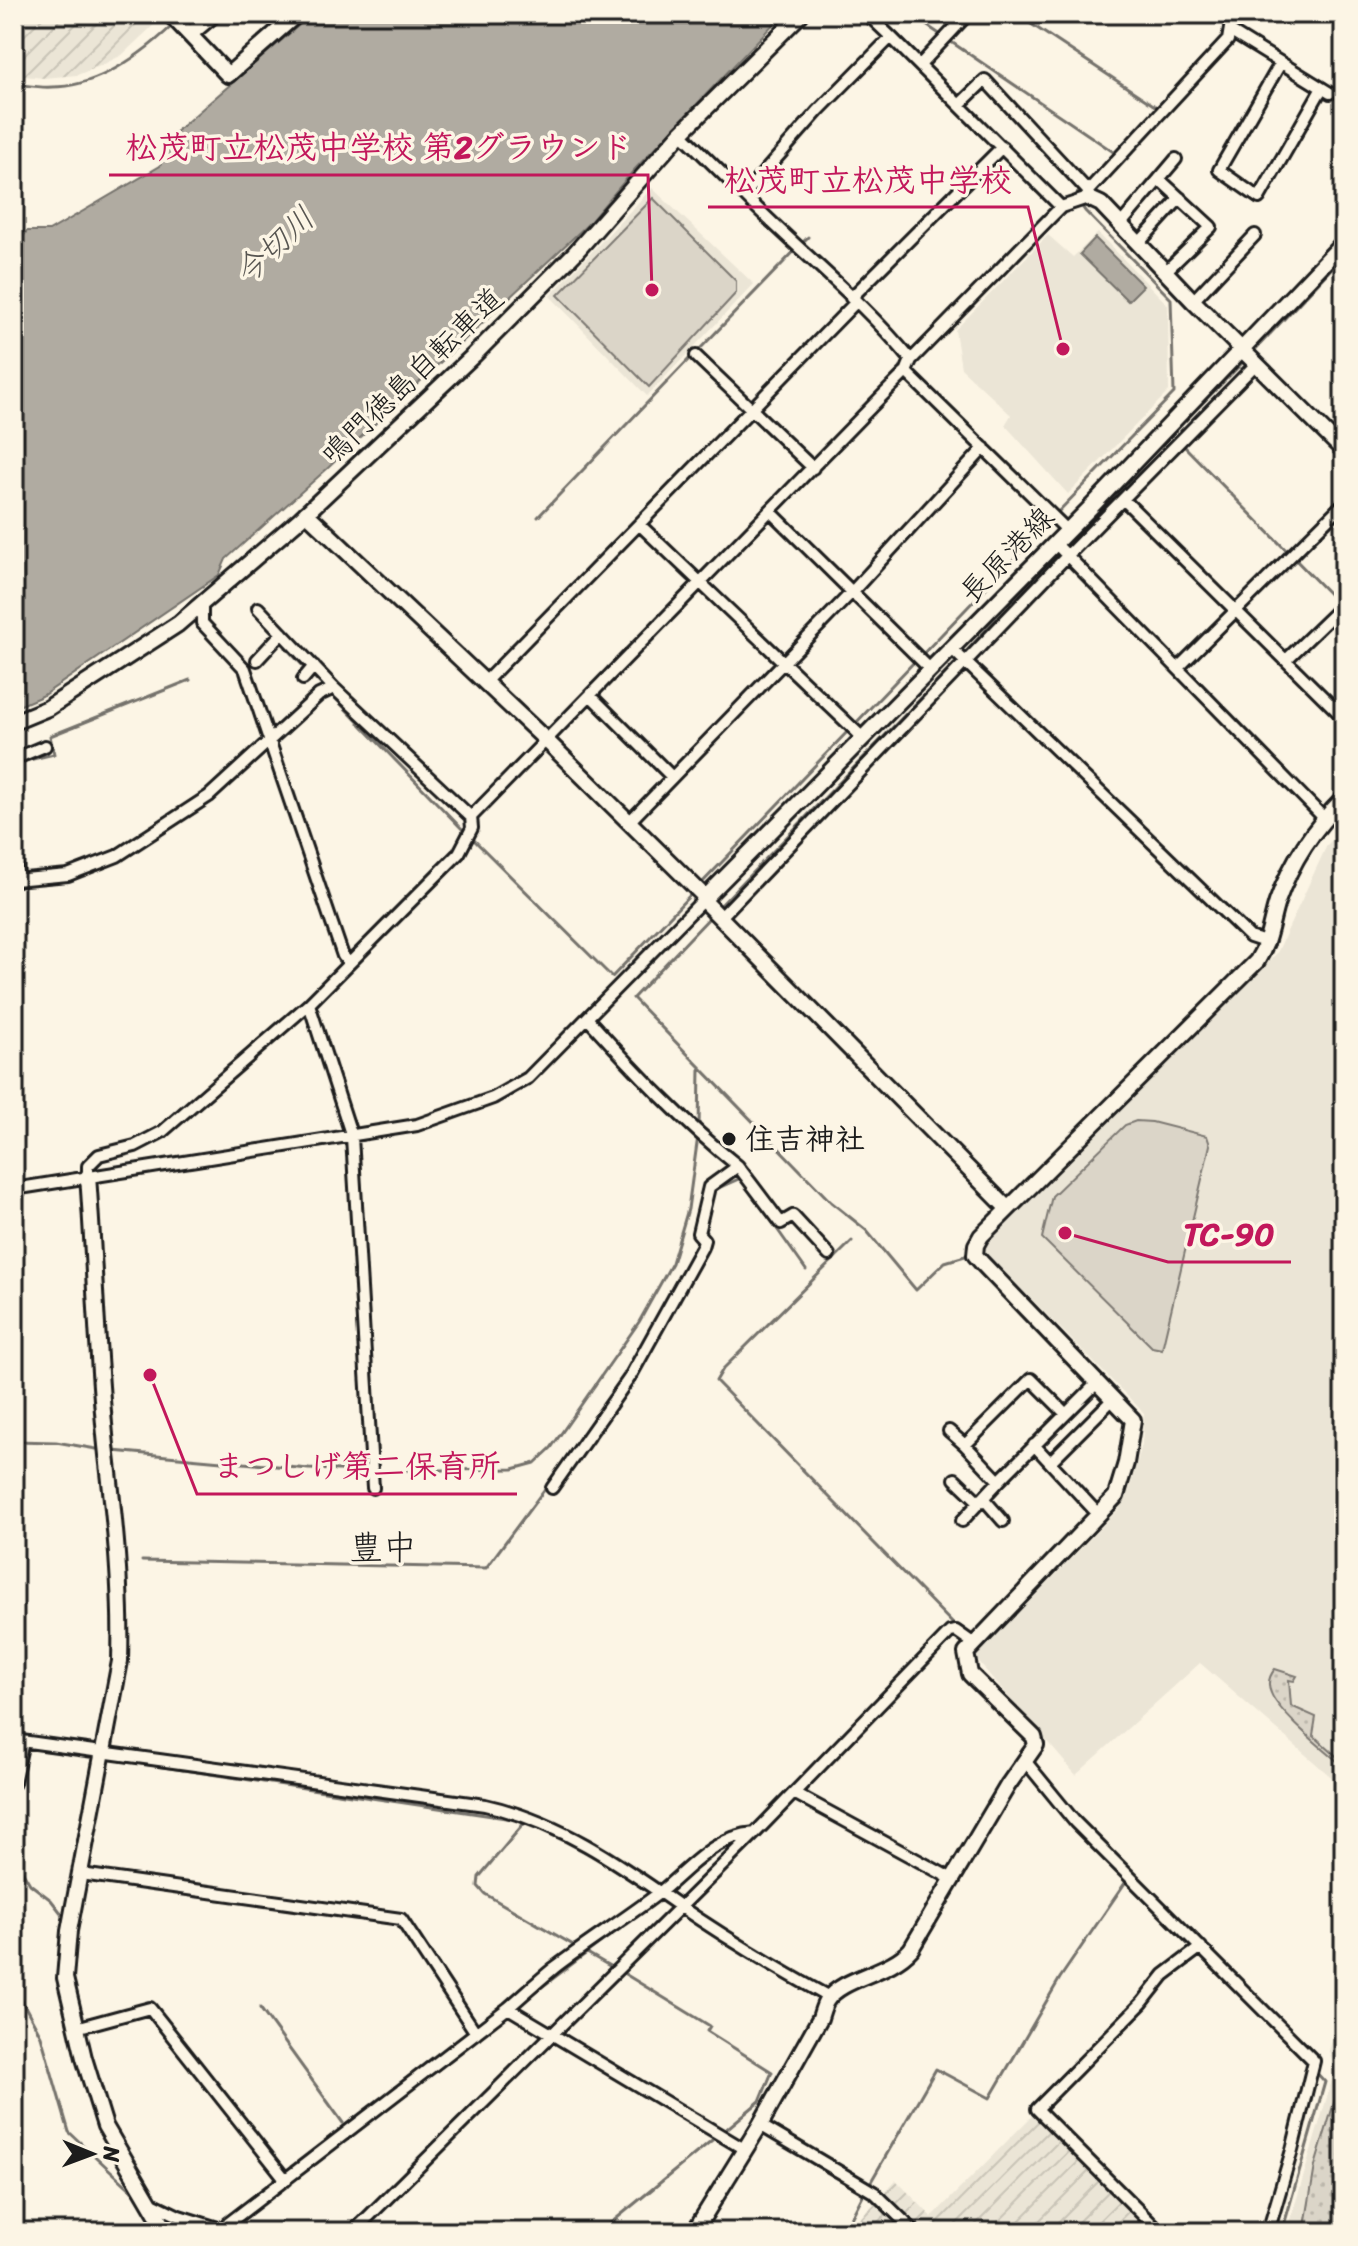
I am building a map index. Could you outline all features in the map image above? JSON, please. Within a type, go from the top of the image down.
[{"type":"street","points":[[170,14],[228,75],[297,14]]},
{"type":"street","points":[[190,34],[214,14]]},
{"type":"street","name":"鳴門徳島自転車道","points":[[14,722],[48,708],[178,624],[306,513],[474,355],[574,254],[681,133],[801,14]]},
{"type":"street","points":[[867,14],[1061,207]]},
{"type":"street","points":[[920,65],[968,14]]},
{"type":"street","points":[[471,817],[771,512],[906,372],[911,360],[1061,207],[1088,194],[1228,40],[1231,22],[1238,14]]},
{"type":"street","points":[[1231,32],[1326,90],[1259,198],[1219,170],[1280,64]]},
{"type":"street","points":[[744,195],[818,111],[891,37]]},
{"type":"street","points":[[959,105],[985,80],[1088,194],[1344,451]]},
{"type":"street","points":[[681,133],[853,301],[887,330],[911,360]]},
{"type":"street","points":[[484,683],[753,410],[1002,147]]},
{"type":"street","points":[[1120,225],[1176,159]]},
{"type":"street","points":[[1159,179],[1211,227],[1165,272]]},
{"type":"street","points":[[1138,244],[1180,198]]},
{"type":"street","points":[[1193,301],[1255,235]]},
{"type":"street","name":"長原港線","points":[[704,899],[1067,530],[1250,356],[1316,280],[1344,242]]},
{"type":"street","points":[[696,356],[813,468]]},
{"type":"street","points":[[720,918],[1123,499],[1250,356]]},
{"type":"street","points":[[906,372],[1067,530]]},
{"type":"street","points":[[629,822],[852,592],[984,448]]},
{"type":"street","points":[[1123,499],[1344,718]]},
{"type":"street","points":[[1178,668],[1344,503]]},
{"type":"street","points":[[771,512],[931,670]]},
{"type":"street","points":[[306,513],[629,822],[1008,1209]]},
{"type":"street","points":[[640,525],[863,738]]},
{"type":"street","points":[[1055,543],[1324,818]]},
{"type":"street","points":[[202,604],[202,623],[245,669],[343,956],[349,963]]},
{"type":"street","points":[[1286,660],[1344,604]]},
{"type":"street","points":[[167,2232],[105,2126],[76,2028],[65,1978],[66,1954],[120,1661],[120,1589],[107,1455],[88,1166],[99,1155],[135,1146],[162,1132],[309,1004],[459,853],[472,828],[471,817],[334,688],[258,608]]},
{"type":"street","points":[[257,660],[282,633]]},
{"type":"street","points":[[952,649],[1250,937],[1268,943]]},
{"type":"street","points":[[303,679],[314,666]]},
{"type":"street","points":[[14,845],[16,880],[68,875],[117,856],[209,796],[319,695],[334,688]]},
{"type":"street","points":[[591,696],[672,777]]},
{"type":"street","points":[[14,759],[45,746]]},
{"type":"street","points":[[694,2232],[760,2125],[829,1997],[845,1986],[901,1961],[911,1949],[1008,1785],[1036,1745],[1034,1737],[970,1674],[966,1653],[1116,1496],[1133,1420],[975,1255],[976,1245],[981,1236],[1257,961],[1268,943],[1275,907],[1289,869],[1305,842],[1344,798]]},
{"type":"street","points":[[14,1189],[417,1125],[493,1098],[528,1078],[704,899]]},
{"type":"street","points":[[309,1004],[352,1137],[373,1488]]},
{"type":"street","points":[[588,1019],[632,1068],[708,1142],[738,1166],[781,1223],[793,1216],[829,1255]]},
{"type":"street","points":[[552,1488],[630,1377],[702,1247],[704,1240],[698,1233],[709,1187],[738,1166]]},
{"type":"street","points":[[965,1445],[1031,1379],[1066,1414]]},
{"type":"street","points":[[962,1521],[1098,1382]]},
{"type":"street","points":[[1050,1462],[1114,1398]]},
{"type":"street","points":[[949,1431],[999,1481]]},
{"type":"street","points":[[1034,1445],[1099,1515]]},
{"type":"street","points":[[955,1479],[1003,1521]]},
{"type":"street","points":[[353,2232],[755,1833],[950,1632],[956,1631],[973,1643]]},
{"type":"street","points":[[14,1783],[18,1741],[460,1801],[519,1813],[551,1825],[617,1863],[829,1997]]},
{"type":"street","points":[[1026,1762],[1075,1822],[1314,2061],[1268,2232]]},
{"type":"street","points":[[794,1793],[952,1879]]},
{"type":"street","points":[[148,2202],[219,2230],[508,2008],[554,1968],[660,1892],[694,1861],[721,1842],[755,1833]]},
{"type":"street","points":[[81,1874],[401,1919],[476,2033]]},
{"type":"street","points":[[1160,2232],[1037,2109],[1142,2003],[1164,1975],[1201,1947]]},
{"type":"street","points":[[76,2028],[150,2008],[286,2180]]},
{"type":"street","points":[[508,2008],[744,2149]]},
{"type":"street","points":[[760,2125],[875,2193],[915,2232]]},
{"type":"shaded area","points":[[14,14],[164,15],[122,55],[77,75],[44,78],[14,75]]},
{"type":"shaded area","points":[[652,188],[754,284],[647,396],[550,296]]},
{"type":"shaded area","points":[[653,198],[736,281],[736,293],[649,387],[558,295]]},
{"type":"shaded area","points":[[1098,233],[1168,305],[1169,391],[1068,494],[1005,425],[1011,415],[961,368],[955,330],[1048,235],[1073,257]]},
{"type":"shaded area","points":[[1344,828],[1344,1788],[1200,1663],[1076,1775],[975,1658],[1119,1509],[1130,1488],[1142,1444],[1144,1413],[981,1248],[1277,953],[1327,845]]},
{"type":"shaded area","points":[[1136,1121],[1207,1136],[1210,1145],[1162,1349],[1152,1347],[1042,1238],[1052,1196],[1125,1125]]},
{"type":"shaded area","points":[[1275,1669],[1297,1676],[1294,1681],[1289,1680],[1291,1706],[1316,1717],[1313,1735],[1344,1763],[1344,1767],[1276,1702],[1269,1683]]},
{"type":"shaded area","points":[[1344,1997],[1344,2232],[1287,2232],[1335,2070],[1329,2051]]},
{"type":"shaded area","points":[[1344,2032],[1344,2211],[1339,2232],[1304,2232],[1315,2166],[1342,2076],[1339,2053]]},
{"type":"shaded area","points":[[1035,2113],[1153,2232],[870,2232],[858,2220],[896,2180],[932,2217]]},
{"type":"water","name":"今切川","points":[[312,14],[783,14],[634,170],[589,223],[328,468],[226,559],[219,575],[42,696],[14,708],[14,250],[27,231],[49,231],[160,166],[166,140]]},
{"type":"water","points":[[1095,238],[1143,286],[1128,301],[1080,254]]},
{"type":"waterway","points":[[910,14],[1115,153]]},
{"type":"waterway","points":[[1016,14],[1158,108]]},
{"type":"waterway","points":[[1209,14],[1223,23]]},
{"type":"waterway","points":[[14,84],[47,87],[85,82],[117,68],[172,26]]},
{"type":"waterway","points":[[896,33],[921,58]]},
{"type":"waterway","points":[[1075,196],[1225,35]]},
{"type":"waterway","points":[[926,64],[960,98]]},
{"type":"waterway","points":[[966,104],[1019,158]]},
{"type":"waterway","points":[[1042,181],[1065,203]]},
{"type":"waterway","points":[[1056,514],[1174,393],[1171,299],[1085,211],[1075,196],[1071,199]]},
{"type":"waterway","points":[[697,352],[808,237]]},
{"type":"waterway","points":[[1253,352],[1344,255]]},
{"type":"waterway","points":[[538,517],[691,357]]},
{"type":"waterway","points":[[1146,460],[1245,360]]},
{"type":"waterway","points":[[1184,446],[1338,603]]},
{"type":"waterway","points":[[921,656],[1051,520]]},
{"type":"waterway","points":[[1063,546],[1077,531]]},
{"type":"waterway","points":[[963,655],[1057,552]]},
{"type":"waterway","points":[[286,648],[306,669]]},
{"type":"waterway","points":[[854,725],[915,661]]},
{"type":"waterway","points":[[718,908],[957,661]]},
{"type":"waterway","points":[[311,674],[325,689]]},
{"type":"waterway","points":[[14,819],[16,763],[54,754],[50,736],[190,680]]},
{"type":"waterway","points":[[331,694],[465,832]]},
{"type":"waterway","points":[[699,886],[849,730]]},
{"type":"waterway","points":[[471,837],[612,977],[693,892]]},
{"type":"waterway","points":[[710,917],[633,998],[831,1202],[866,1230],[916,1290],[945,1262],[965,1256]]},
{"type":"waterway","points":[[699,1129],[700,1068]]},
{"type":"waterway","points":[[376,1471],[513,1469],[535,1463],[551,1448],[639,1322],[672,1263],[688,1209],[698,1136]]},
{"type":"waterway","points":[[704,1235],[714,1190],[741,1178],[806,1270]]},
{"type":"waterway","points":[[852,1241],[723,1369],[716,1381],[955,1626]]},
{"type":"waterway","points":[[14,1441],[56,1442],[102,1450]]},
{"type":"waterway","points":[[113,1451],[309,1469],[369,1471]]},
{"type":"waterway","points":[[142,1561],[486,1568],[550,1482]]},
{"type":"waterway","points":[[123,1761],[526,1821],[479,1877],[478,1886],[485,1894],[613,1968]]},
{"type":"waterway","points":[[675,1885],[729,1844]]},
{"type":"waterway","points":[[14,1857],[30,1884],[51,1900],[65,1918]]},
{"type":"waterway","points":[[869,2185],[936,2069],[990,2098],[1060,1978],[1127,1880]]},
{"type":"waterway","points":[[522,2002],[634,1917]]},
{"type":"waterway","points":[[620,1971],[710,2026],[707,2031],[772,2072],[760,2101],[723,2132]]},
{"type":"waterway","points":[[14,1986],[41,2036],[69,2132],[141,2199]]},
{"type":"waterway","points":[[260,2008],[343,2123]]},
{"type":"waterway","points":[[1278,2032],[1309,2064]]},
{"type":"waterway","points":[[1282,2232],[1325,2082],[1314,2070]]},
{"type":"waterway","points":[[600,2232],[717,2136]]},
{"type":"waterway","points":[[844,2232],[865,2191]]},
{"type":"waterway","points":[[166,2218],[212,2232]]},
{"type":"place","name":"松茂町立松茂中学校 第2グラウンド","points":[[652,290]]},
{"type":"place","name":"松茂町立松茂中学校","points":[[1063,349]]},
{"type":"place","name":"住吉神社","points":[[729,1139]]},
{"type":"place","name":"TC-90","points":[[1065,1233]]},
{"type":"place","name":"まつしげ第二保育所","points":[[150,1375]]},
{"type":"district","name":"豊中","points":[[383,1547]]}]
